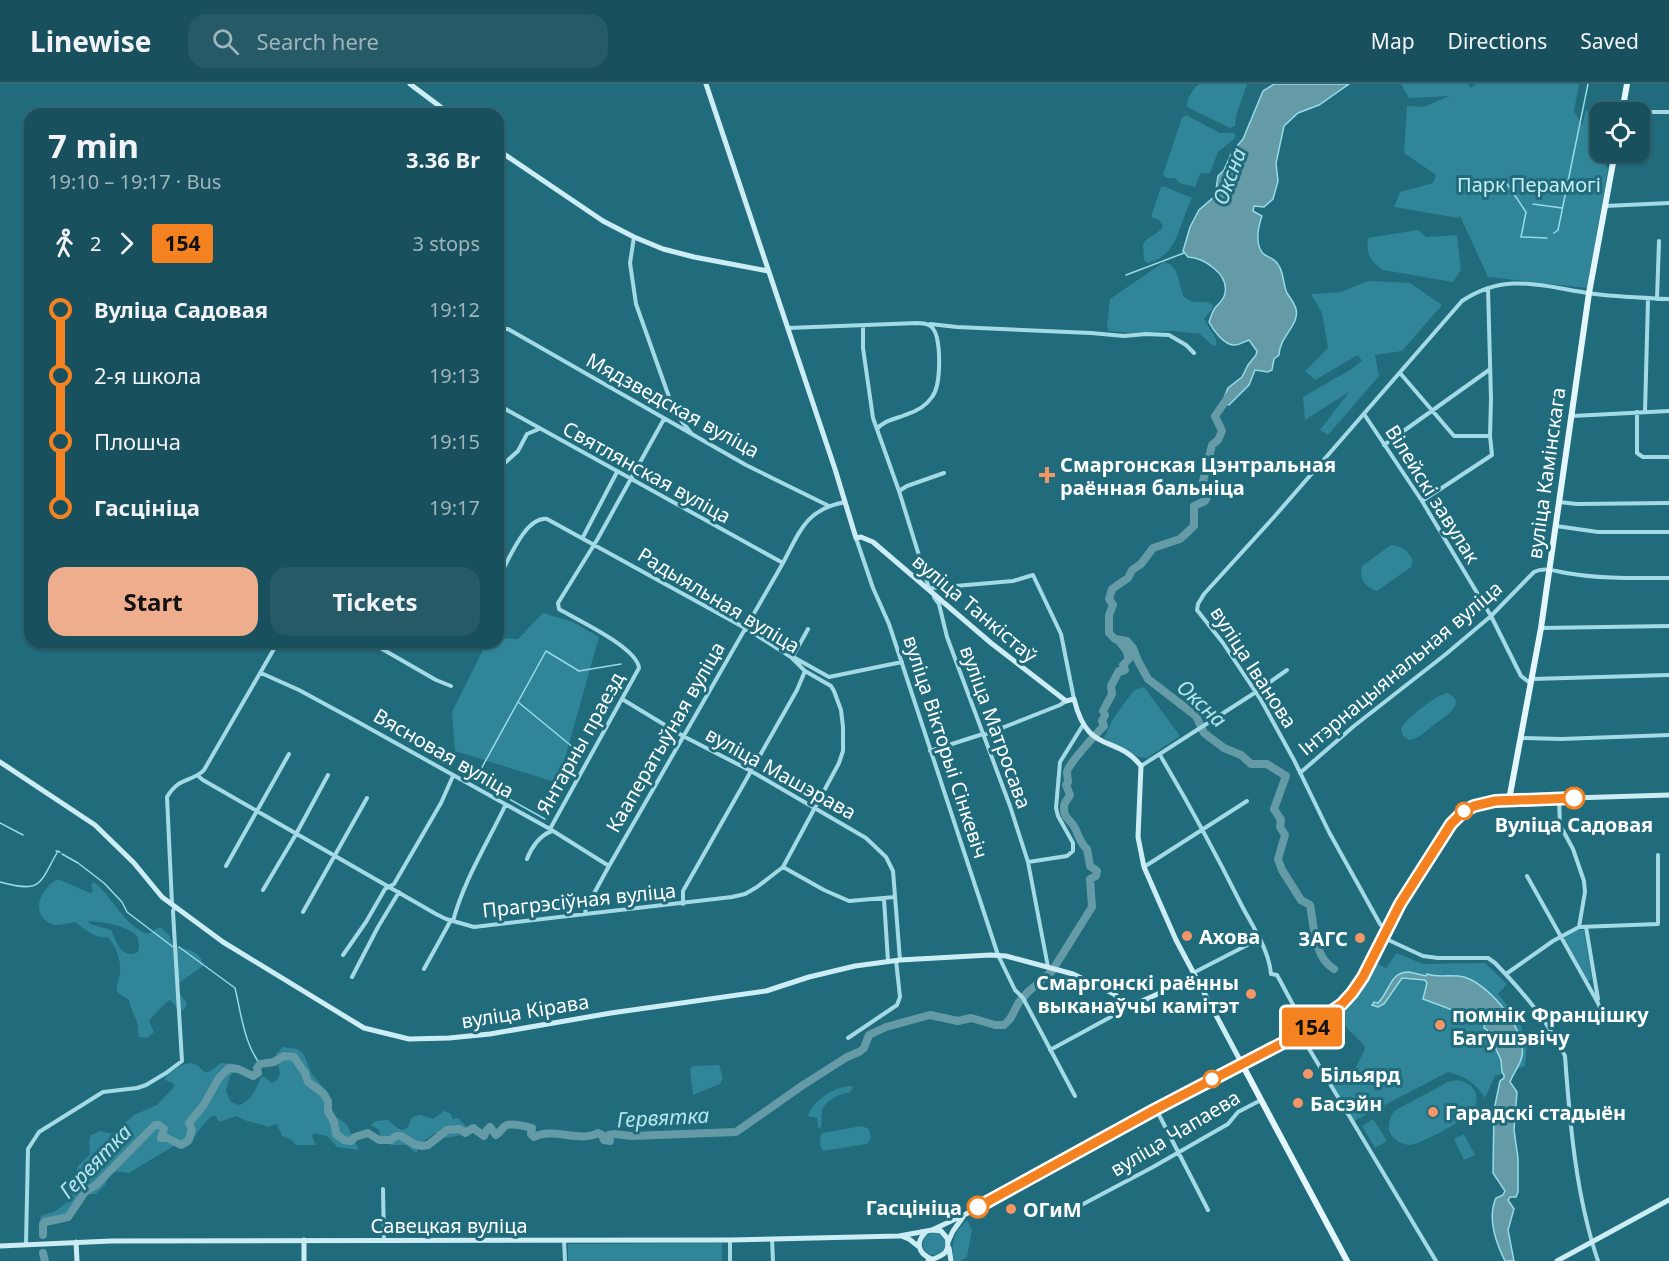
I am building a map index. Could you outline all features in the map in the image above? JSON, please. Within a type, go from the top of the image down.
[{"type":"main road","points":[[1624,102],[1627,84]]},
{"type":"main road","name":"вуліца Камінскага","points":[[1509,800],[1540,628],[1590,293],[1613,162]]},
{"type":"main road","points":[[1347,1261],[1242,1064],[1300,1034],[1332,1012],[1352,993],[1360,983],[1400,904],[1455,819],[1474,806],[1509,800]]},
{"type":"street","points":[[410,84],[442,108]]},
{"type":"street","name":"вуліца Вікторыі Сінкевіч","points":[[706,84],[856,538],[902,662],[998,955],[1015,990],[1023,998],[1050,1050]]},
{"type":"street","points":[[1650,112],[1669,112]]},
{"type":"street","points":[[504,154],[603,221],[634,237],[663,249],[694,257],[768,271]]},
{"type":"street","points":[[1605,206],[1669,204]]},
{"type":"street","points":[[634,237],[630,263],[636,304],[674,411],[692,435]]},
{"type":"street","points":[[1657,299],[1659,241]]},
{"type":"street","name":"вуліца Іванова","points":[[1386,929],[1380,924],[1334,842],[1256,692],[1197,610],[1198,604],[1204,594],[1462,301],[1488,288],[1523,282],[1590,293],[1669,299]]},
{"type":"street","points":[[1422,501],[1491,457],[1488,288]]},
{"type":"street","points":[[1645,412],[1648,299]]},
{"type":"street","points":[[788,328],[917,323],[931,326],[1124,336],[1168,335],[1194,352]]},
{"type":"street","name":"вуліца Матросава","points":[[863,326],[866,373],[877,429],[930,590],[939,604],[947,637],[1028,862],[1049,968]]},
{"type":"street","points":[[877,429],[882,423],[916,410],[932,398],[936,389],[939,356],[937,337],[931,326]]},
{"type":"street","name":"Мядзведская вуліца","points":[[504,329],[508,329],[746,465],[830,507]]},
{"type":"street","points":[[1384,445],[1489,369]]},
{"type":"street","points":[[1400,373],[1454,435],[1490,436]]},
{"type":"street","name":"Святлянская вуліца","points":[[504,409],[783,564]]},
{"type":"street","points":[[1572,416],[1588,417],[1669,411]]},
{"type":"street","points":[[1637,412],[1636,453],[1643,456],[1669,457]]},
{"type":"street","name":"Вілейскі завулак","points":[[1364,414],[1422,501],[1491,616],[1521,676],[1530,681]]},
{"type":"street","points":[[595,544],[664,419]]},
{"type":"street","points":[[504,464],[518,451],[527,434],[528,425],[525,421]]},
{"type":"street","points":[[527,434],[539,429]]},
{"type":"street","points":[[583,537],[616,472]]},
{"type":"street","points":[[899,491],[944,473]]},
{"type":"street","name":"Кааператыўная вуліца","points":[[585,914],[609,866],[806,521],[830,507],[845,502]]},
{"type":"street","points":[[1558,502],[1577,504],[1669,503]]},
{"type":"street","name":"Радыяльная вуліца","points":[[504,568],[526,529],[539,519],[547,519],[745,628],[793,658],[806,672],[834,690]]},
{"type":"street","points":[[1556,526],[1586,531],[1669,532]]},
{"type":"street","name":"вуліца Танкістаў","points":[[856,538],[861,537],[873,542],[991,643],[1066,701]]},
{"type":"street","name":"Янтарны праезд","points":[[527,859],[543,835],[551,830],[639,668],[638,662],[615,642],[557,606],[595,544]]},
{"type":"street","name":"Інтэрнацыянальная вуліца","points":[[1300,773],[1354,726],[1491,616],[1534,572],[1539,569],[1549,570]]},
{"type":"street","points":[[1549,570],[1613,578],[1669,578]]},
{"type":"street","name":"вуліца Танкістаў","points":[[930,590],[1013,580],[1033,575],[1061,634],[1074,699],[1083,725],[1091,735],[1135,758],[1141,766]]},
{"type":"street","points":[[1540,628],[1669,626]]},
{"type":"street","points":[[808,629],[793,658],[829,677],[902,662]]},
{"type":"street","points":[[26,1244],[28,1149],[39,1132],[103,1092],[146,1085],[178,1066],[182,1061],[166,800],[171,790],[182,780],[198,776],[204,770],[275,648]]},
{"type":"street","points":[[380,648],[436,680],[451,686]]},
{"type":"street","points":[[683,903],[683,891],[806,672],[815,670]]},
{"type":"street","points":[[1242,1064],[1194,975],[1144,867],[1138,837],[1141,766],[1287,670]]},
{"type":"street","name":"Вясновая вуліца","points":[[261,673],[299,690],[551,830],[609,866]]},
{"type":"street","points":[[1530,681],[1669,675]]},
{"type":"street","points":[[814,808],[839,764],[843,751],[841,710],[829,677]]},
{"type":"street","name":"вуліца Машэрава","points":[[622,699],[683,736],[751,771],[866,838],[889,861],[893,871],[894,897],[897,904],[900,997],[897,1005],[848,1038]]},
{"type":"street","points":[[930,751],[984,735],[1074,699]]},
{"type":"street","points":[[1028,862],[1067,856],[1074,850],[1073,843],[1056,808],[1060,762],[1083,725]]},
{"type":"street","points":[[1520,738],[1561,740],[1669,735]]},
{"type":"street","points":[[226,866],[289,754]]},
{"type":"street","points":[[1160,755],[1203,829],[1259,939],[1271,974],[1277,975],[1298,1014],[1300,1034],[1436,1261]]},
{"type":"street","name":"вуліца Кірава","points":[[0,762],[95,825],[134,862],[154,888],[242,955],[364,1028],[384,1035],[409,1039],[490,1034],[611,1012],[765,991],[841,969],[888,961],[998,955],[1073,974],[1114,994],[1129,1007]]},
{"type":"street","points":[[263,890],[328,775]]},
{"type":"street","name":"Прагрэсіўная вуліца","points":[[198,776],[452,921],[474,927],[745,894],[783,867],[814,808]]},
{"type":"street","points":[[343,955],[385,889],[394,884],[441,803],[453,776]]},
{"type":"street","points":[[1509,800],[1669,795]]},
{"type":"street","points":[[303,912],[367,798]]},
{"type":"street","points":[[1559,799],[1560,825],[1574,849],[1584,882],[1585,892],[1580,927]]},
{"type":"street","points":[[1144,867],[1247,801]]},
{"type":"street","points":[[424,969],[452,921],[465,883],[505,806]]},
{"type":"street","points":[[1506,974],[1561,936],[1580,927],[1658,924],[1658,855]]},
{"type":"street","points":[[783,867],[841,899],[854,902],[894,897]]},
{"type":"street","points":[[1527,876],[1598,1003],[1606,1022]]},
{"type":"street","points":[[352,977],[399,892]]},
{"type":"street","points":[[884,899],[888,961]]},
{"type":"street","points":[[368,919],[369,924],[379,926]]},
{"type":"street","points":[[1586,927],[1598,1003]]},
{"type":"street","points":[[1383,938],[1423,956],[1488,958],[1534,1005],[1566,1056],[1570,1125],[1592,1241],[1599,1261]]},
{"type":"street","points":[[1075,1096],[1050,1050],[1259,939]]},
{"type":"street","name":"Савецкая вуліца","points":[[0,1246],[76,1242],[730,1240],[899,1236],[929,1231],[966,1214],[1242,1064]]},
{"type":"street","name":"вуліца Чапаева","points":[[1072,1210],[1228,1124],[1238,1112],[1261,1100]]},
{"type":"street","points":[[1156,1109],[1208,1210]]},
{"type":"street","points":[[383,1189],[384,1241]]},
{"type":"street","points":[[1557,1261],[1669,1200]]},
{"type":"street","name":"Савецкая вуліца","points":[[948,1244],[953,1231],[966,1214]]},
{"type":"street","points":[[918,1261],[920,1239],[929,1231],[941,1231],[948,1244],[951,1261]]},
{"type":"street","points":[[899,1236],[909,1239],[925,1256],[932,1260],[942,1261]]},
{"type":"street","points":[[772,1238],[773,1261]]},
{"type":"street","points":[[564,1239],[565,1261]]},
{"type":"street","points":[[304,1240],[304,1261]]},
{"type":"street","points":[[730,1240],[730,1261]]},
{"type":"street","points":[[76,1242],[77,1261]]},
{"type":"street","points":[[932,1260],[945,1253],[948,1244]]},
{"type":"green space","points":[[1199,84],[1247,84],[1235,126],[1230,128],[1187,107],[1190,94]]},
{"type":"green space","name":"Парк Перамогі","points":[[1401,84],[1468,84],[1470,88],[1477,84],[1579,84],[1574,111],[1582,125],[1586,110],[1590,111],[1590,162],[1604,162],[1608,169],[1587,288],[1488,277],[1460,216],[1458,218],[1394,207],[1400,192],[1433,183],[1436,175],[1404,153],[1407,106],[1423,107],[1450,96],[1409,98]]},
{"type":"green space","points":[[1186,115],[1220,133],[1236,135],[1218,152],[1210,173],[1200,174],[1195,187],[1179,183],[1175,178],[1166,178],[1163,174],[1182,118]]},
{"type":"green space","points":[[1163,186],[1192,198],[1172,246],[1166,254],[1147,263],[1144,260],[1143,244],[1163,226],[1159,220],[1151,217]]},
{"type":"green space","points":[[1418,230],[1426,237],[1457,235],[1461,270],[1453,282],[1383,270],[1370,257],[1368,238]]},
{"type":"green space","points":[[1164,262],[1176,271],[1184,297],[1213,305],[1204,319],[1216,339],[1216,345],[1213,346],[1200,334],[1173,331],[1129,333],[1109,331],[1107,327],[1110,299]]},
{"type":"green space","points":[[1369,281],[1410,283],[1442,305],[1402,351],[1375,355],[1379,376],[1328,435],[1320,430],[1349,392],[1305,420],[1303,397],[1362,361],[1358,355],[1315,380],[1305,371],[1328,348],[1322,313],[1311,294],[1340,292]]},
{"type":"green space","points":[[1391,545],[1399,546],[1407,552],[1413,560],[1411,567],[1377,591],[1364,582],[1361,575],[1362,566]]},
{"type":"green space","points":[[543,613],[573,622],[599,637],[558,783],[455,751],[452,712],[484,648],[504,648],[504,638],[518,639]]},
{"type":"green space","points":[[1144,687],[1180,736],[1147,758],[1138,757],[1104,738],[1113,719],[1134,690]]},
{"type":"green space","points":[[1447,693],[1456,701],[1449,714],[1416,738],[1409,740],[1403,736],[1401,729],[1408,719]]},
{"type":"green space","points":[[60,880],[90,893],[93,891],[91,885],[94,882],[132,925],[148,934],[160,927],[169,935],[173,946],[188,950],[200,957],[203,966],[179,983],[179,993],[187,1003],[184,1010],[180,1011],[170,1000],[149,1021],[154,1032],[147,1038],[139,1037],[129,1000],[117,992],[120,962],[108,937],[104,938],[86,931],[75,922],[53,925],[40,913],[39,902],[51,883]],"holes":[[[88,921],[115,925],[133,933],[138,937],[138,952],[132,954],[124,951],[120,948],[111,930],[90,924]]]},
{"type":"green space","points":[[1577,930],[1584,930],[1592,979],[1588,981],[1564,937]]},
{"type":"green space","points":[[1396,953],[1423,964],[1485,963],[1507,984],[1498,994],[1519,1020],[1527,1044],[1525,1066],[1495,1076],[1485,1098],[1470,1081],[1448,1072],[1354,1121],[1331,1081],[1355,1069],[1365,1049],[1364,1045],[1336,1017],[1354,1001],[1376,963],[1386,968]]},
{"type":"green space","points":[[283,1047],[298,1049],[304,1055],[312,1074],[329,1094],[333,1114],[347,1125],[359,1150],[337,1147],[327,1136],[314,1133],[312,1136],[316,1145],[296,1145],[292,1140],[282,1136],[277,1124],[267,1127],[237,1116],[219,1122],[216,1116],[212,1116],[192,1143],[177,1144],[129,1173],[112,1171],[105,1185],[96,1194],[83,1194],[80,1204],[66,1214],[61,1223],[44,1226],[41,1223],[42,1215],[54,1212],[66,1203],[78,1166],[90,1154],[91,1135],[100,1131],[112,1134],[134,1115],[157,1105],[174,1087],[173,1083],[165,1080],[167,1074],[187,1063],[195,1064],[206,1072],[214,1069],[220,1063],[235,1064],[237,1068],[230,1076],[226,1091],[231,1102],[239,1105],[250,1097],[261,1077],[265,1077],[272,1083],[277,1080],[280,1074],[276,1054]]},
{"type":"green space","points":[[719,1065],[723,1078],[720,1084],[693,1095],[690,1070],[693,1066]]},
{"type":"green space","name":"Гарадскі стадыён","points":[[1456,1080],[1463,1081],[1475,1091],[1476,1101],[1472,1113],[1441,1132],[1415,1144],[1404,1144],[1394,1138],[1389,1127],[1394,1111]]},
{"type":"green space","points":[[853,1087],[850,1092],[826,1104],[822,1111],[821,1127],[818,1128],[817,1118],[808,1116],[814,1105],[831,1092]]},
{"type":"green space","points":[[444,1111],[450,1113],[453,1119],[458,1118],[468,1128],[465,1134],[447,1138],[435,1133],[421,1143],[413,1141],[418,1150],[416,1153],[406,1145],[391,1145],[381,1140],[379,1130],[371,1125],[376,1121],[388,1120],[403,1130],[408,1127],[412,1117],[421,1115],[433,1119]]},
{"type":"green space","points":[[1373,1119],[1387,1141],[1375,1148],[1362,1126]]},
{"type":"green space","points":[[862,1126],[869,1129],[871,1138],[867,1144],[823,1151],[820,1142],[822,1133]]},
{"type":"green space","points":[[1464,1134],[1475,1155],[1464,1160],[1454,1139]]},
{"type":"green space","points":[[967,1220],[972,1230],[967,1257],[954,1261],[954,1239]]},
{"type":"green space","points":[[934,1233],[942,1236],[945,1244],[942,1252],[934,1255],[926,1252],[923,1244],[926,1236]]},
{"type":"green space","points":[[722,1243],[722,1261],[568,1261],[568,1244]]},
{"type":"water","points":[[1274,84],[1349,84],[1319,105],[1298,113],[1284,126],[1276,163],[1278,181],[1273,199],[1264,207],[1254,206],[1253,211],[1262,216],[1258,231],[1259,247],[1279,266],[1286,290],[1296,309],[1296,315],[1282,342],[1279,355],[1274,359],[1272,370],[1268,372],[1255,370],[1249,385],[1229,405],[1222,403],[1228,388],[1242,377],[1257,351],[1249,340],[1237,345],[1230,344],[1213,329],[1209,322],[1224,295],[1223,280],[1214,268],[1201,260],[1188,257],[1183,251],[1190,227],[1199,210],[1215,196],[1218,176],[1224,170],[1232,152],[1243,139],[1263,91]]},
{"type":"water","points":[[1409,972],[1426,976],[1427,974],[1459,976],[1474,981],[1495,998],[1519,1034],[1522,1056],[1510,1082],[1517,1092],[1514,1130],[1518,1158],[1518,1192],[1516,1197],[1510,1197],[1508,1200],[1514,1209],[1508,1230],[1514,1261],[1505,1261],[1496,1238],[1492,1214],[1496,1198],[1503,1195],[1505,1191],[1493,1173],[1494,1110],[1500,1081],[1504,1078],[1501,1060],[1484,1028],[1485,1022],[1423,999],[1427,983],[1425,980],[1402,978],[1384,1004],[1378,1007],[1372,1005],[1382,999],[1397,975]]},
{"type":"waterway","points":[[1554,233],[1558,230],[1588,84]]},
{"type":"waterway","points":[[1504,179],[1526,212],[1521,237],[1547,238]]},
{"type":"waterway","points":[[1533,204],[1562,208]]},
{"type":"waterway","points":[[1126,275],[1184,253]]},
{"type":"waterway","name":"Оксна","points":[[1229,396],[1215,416],[1222,431],[1218,440],[1212,445],[1203,481],[1210,491],[1205,501],[1194,506],[1194,526],[1180,539],[1153,548],[1141,564],[1132,570],[1128,578],[1112,589],[1109,599],[1113,605],[1109,615],[1109,633],[1115,639],[1127,641],[1133,648],[1148,679],[1196,716],[1204,733],[1224,748],[1241,755],[1251,764],[1267,764],[1286,776],[1274,809],[1281,820],[1280,827],[1285,835],[1278,859],[1282,870],[1301,900],[1310,905],[1319,949],[1327,964],[1334,969]]},
{"type":"waterway","name":"Гервятка","points":[[43,1235],[45,1222],[68,1217],[85,1192],[96,1185],[155,1125],[164,1129],[161,1138],[167,1138],[181,1145],[188,1141],[192,1130],[189,1123],[203,1106],[219,1078],[229,1068],[238,1069],[253,1076],[258,1073],[257,1068],[260,1064],[274,1062],[284,1056],[294,1057],[308,1082],[323,1093],[328,1101],[328,1111],[334,1122],[336,1134],[344,1140],[351,1141],[355,1137],[368,1133],[379,1140],[391,1140],[396,1136],[401,1136],[422,1146],[428,1145],[447,1130],[460,1129],[465,1133],[473,1128],[484,1136],[490,1127],[496,1135],[505,1126],[513,1124],[532,1128],[531,1134],[534,1137],[542,1134],[591,1136],[598,1133],[604,1140],[610,1141],[609,1135],[616,1134],[631,1136],[736,1132],[803,1085],[859,1052],[864,1048],[869,1035],[886,1027],[930,1015],[958,1021],[971,1018],[995,1025],[1004,1025],[1019,1002],[1052,971],[1092,907],[1090,879],[1096,876],[1097,871],[1090,866],[1087,849],[1064,811],[1065,802],[1070,795],[1066,785],[1067,772],[1078,755],[1104,726],[1103,711],[1112,694],[1111,686],[1119,671],[1125,670],[1123,665],[1129,659],[1126,650],[1118,640]]},
{"type":"waterway","points":[[545,819],[475,780],[546,651],[579,671],[621,664]]},
{"type":"waterway","points":[[518,702],[580,753]]},
{"type":"waterway","points":[[0,823],[23,835]]},
{"type":"waterway","points":[[56,851],[60,852]]},
{"type":"waterway","points":[[0,882],[24,887],[37,884],[58,851]]},
{"type":"waterway","points":[[62,854],[104,883],[122,902],[127,912],[173,947]]},
{"type":"waterway","points":[[179,947],[235,988],[250,1047],[260,1064]]},
{"type":"waterway","name":"Гервятка","points":[[43,1253],[45,1261]]},
{"type":"bus line","name":"154","points":[[978,1207],[1156,1109],[1310,1029],[1342,1004],[1363,977],[1400,904],[1451,824],[1464,811],[1495,801],[1574,798]]},
{"type":"place","name":"Смаргонская Цэнтральная раённая бальніца","points":[[1047,475]]},
{"type":"place","name":"Вуліца Садовая","points":[[1574,798]]},
{"type":"place","name":"Ахова","points":[[1187,936]]},
{"type":"place","name":"ЗАГС","points":[[1360,938]]},
{"type":"place","name":"Смаргонскі раённы выканаўчы камітэт","points":[[1251,994]]},
{"type":"place","name":"помнік Францішку Багушэвічу","points":[[1440,1025]]},
{"type":"place","name":"Більярд","points":[[1308,1074]]},
{"type":"place","name":"Басэйн","points":[[1298,1103]]},
{"type":"place","name":"Гарадскі стадыён","points":[[1433,1112]]},
{"type":"place","name":"Гасцініца","points":[[978,1207]]},
{"type":"place","name":"ОГиМ","points":[[1011,1209]]}]
